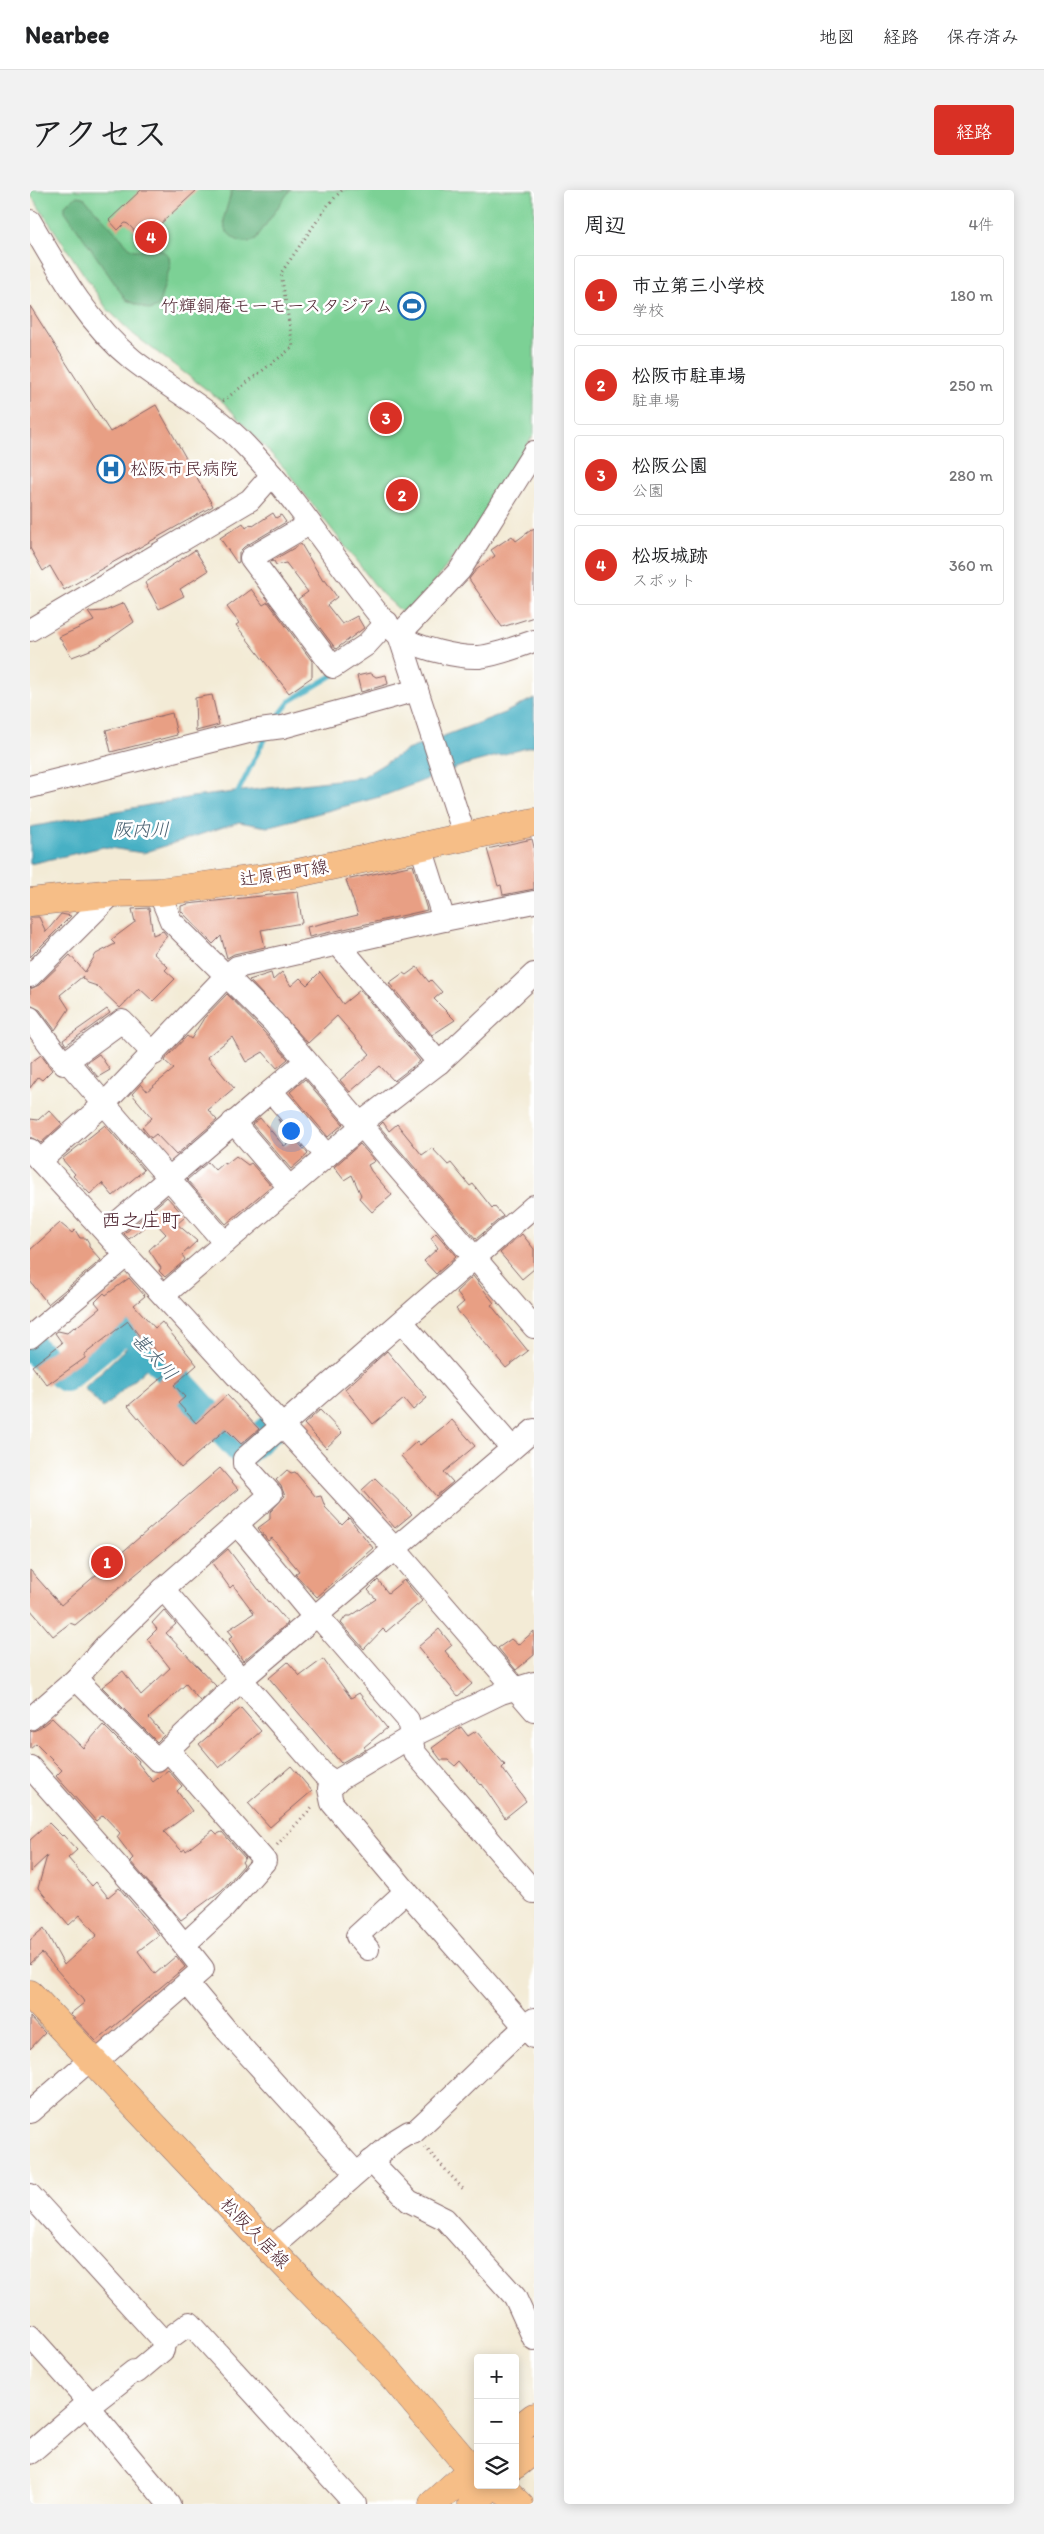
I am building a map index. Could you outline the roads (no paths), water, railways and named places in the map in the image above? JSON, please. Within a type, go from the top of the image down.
[{"type":"main road","name":"辻原西町線","points":[[30,902],[113,894],[159,892],[293,874],[421,847],[463,831],[534,822]]},
{"type":"main road","name":"松阪久居線","points":[[30,1994],[270,2249],[389,2372],[474,2468]]},
{"type":"main road","points":[[519,2429],[534,2417]]},
{"type":"main road","points":[[519,2463],[534,2450]]},
{"type":"main road","points":[[432,2504],[474,2470]]},
{"type":"main road","points":[[472,2504],[488,2489]]},
{"type":"main road","points":[[503,2489],[520,2504]]},
{"type":"street","points":[[30,221],[70,291],[100,326],[133,360],[200,406],[244,443],[272,475],[393,628],[416,645],[460,655],[480,657],[534,641]]},
{"type":"street","points":[[309,524],[251,558],[333,667],[393,628],[460,570],[534,452]]},
{"type":"street","points":[[30,630],[250,500],[272,475]]},
{"type":"street","points":[[393,628],[418,692],[463,831]]},
{"type":"street","points":[[30,787],[257,731],[283,727],[418,692]]},
{"type":"street","points":[[421,847],[444,920]]},
{"type":"street","points":[[159,892],[171,921],[273,1022],[534,1327]]},
{"type":"street","points":[[30,976],[113,894]]},
{"type":"street","points":[[534,902],[444,920],[237,967],[226,976],[154,1054],[104,1104],[35,1155],[394,1548],[525,1686],[534,1710]]},
{"type":"street","points":[[338,944],[440,1063]]},
{"type":"street","points":[[164,1295],[362,1124],[440,1063],[534,974]]},
{"type":"street","points":[[30,1018],[64,1064],[122,1021],[154,1054]]},
{"type":"street","points":[[106,1232],[306,1061]]},
{"type":"street","points":[[68,1062],[226,1243]]},
{"type":"street","points":[[271,1092],[326,1156]]},
{"type":"street","points":[[234,1122],[289,1187]]},
{"type":"street","points":[[30,1719],[76,1679],[106,1645],[163,1589],[271,1494],[244,1464],[244,1458],[534,1206]]},
{"type":"street","points":[[30,1337],[127,1255]]},
{"type":"street","points":[[402,1322],[512,1448]]},
{"type":"street","points":[[76,1679],[157,1760],[242,1679],[534,1430]]},
{"type":"street","points":[[237,1524],[408,1720],[414,1752],[534,1892]]},
{"type":"street","points":[[163,1589],[323,1774],[332,1786],[332,1803],[406,1891],[531,2027],[464,2083],[413,2134],[409,2132],[396,2140],[270,2249]]},
{"type":"street","points":[[332,1786],[412,1736],[501,1693],[525,1686]]},
{"type":"street","points":[[170,1749],[175,1758],[265,1861],[224,1908],[186,1944]]},
{"type":"street","points":[[30,1767],[186,1944],[203,1969],[30,2112]]},
{"type":"street","points":[[368,1949],[357,1936],[406,1891]]},
{"type":"street","points":[[187,1983],[258,2066],[364,2167],[409,2201],[445,2219],[515,2297],[534,2339]]},
{"type":"street","points":[[30,2195],[164,2342]]},
{"type":"street","points":[[30,2453],[82,2408],[89,2406],[163,2350],[164,2342],[190,2323],[355,2504]]},
{"type":"street","points":[[32,2342],[89,2406],[169,2504]]},
{"type":"water","name":"阪内川","points":[[534,698],[534,746],[464,765],[383,796],[267,827],[239,822],[143,853],[103,847],[30,864],[30,827],[192,797],[362,777],[407,750],[504,713]]},
{"type":"water","points":[[128,1346],[148,1367],[103,1408],[84,1388]]},
{"type":"waterway","points":[[274,722],[290,701],[335,674]]},
{"type":"waterway","points":[[236,796],[266,736]]},
{"type":"waterway","name":"甚太川","points":[[32,1348],[65,1377],[127,1326],[243,1452],[270,1429]]},
{"type":"place","name":"松坂城跡","points":[[151,237]]},
{"type":"place","name":"竹輝銅庵モーモースタジアム","points":[[412,306]]},
{"type":"place","name":"松阪公園","points":[[386,418]]},
{"type":"place","name":"松阪市民病院","points":[[111,469]]},
{"type":"place","name":"松阪市駐車場","points":[[402,495]]},
{"type":"place","name":"市立第三小学校","points":[[107,1562]]},
{"type":"district","name":"西之庄町","points":[[141,1220]]}]
